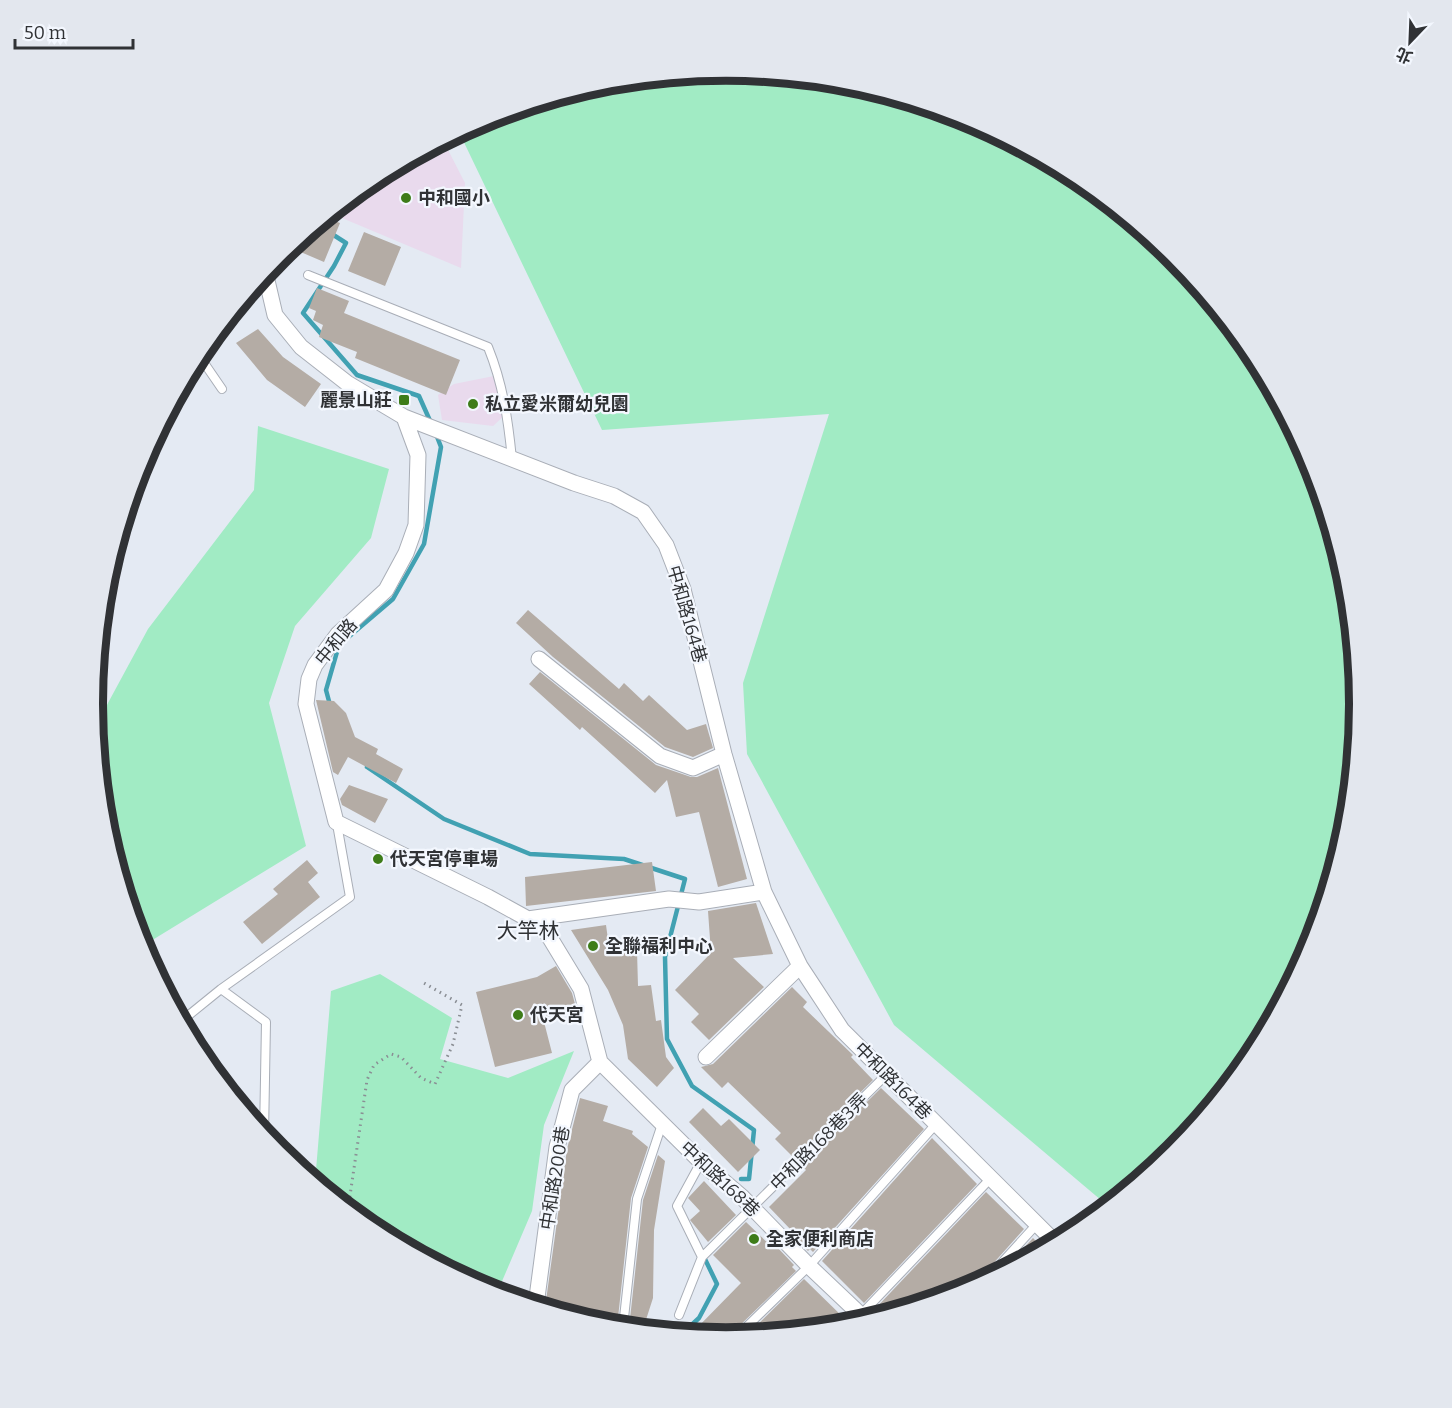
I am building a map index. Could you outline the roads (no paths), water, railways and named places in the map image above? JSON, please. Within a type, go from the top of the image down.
[{"type":"street","points":[[267,283],[275,315],[301,347],[347,383],[404,417]]},
{"type":"street","name":"中和路164巷","points":[[404,417],[574,483],[614,496],[643,512],[666,545],[683,589],[724,754],[765,892],[800,966],[842,1030],[1050,1237]]},
{"type":"street","name":"中和路","points":[[336,822],[306,704],[309,679],[315,665],[338,634],[386,590],[406,553],[416,525],[418,455],[404,417]]},
{"type":"street","points":[[539,659],[660,756],[693,768],[724,754]]},
{"type":"street","points":[[336,822],[488,897],[528,919],[547,933],[581,988],[600,1062]]},
{"type":"street","points":[[528,919],[669,899],[699,902],[765,892]]},
{"type":"street","points":[[706,1057],[800,966]]},
{"type":"street","name":"中和路168巷","points":[[600,1062],[701,1162],[742,1197],[854,1314]]},
{"type":"street","name":"中和路200巷","points":[[537,1297],[557,1147],[572,1090],[600,1062]]},
{"type":"lane","points":[[311,276],[488,347],[499,375],[507,413],[512,459]]},
{"type":"lane","points":[[204,363],[222,389]]},
{"type":"lane","points":[[187,1017],[221,988],[350,897],[336,822]]},
{"type":"lane","points":[[221,988],[266,1022],[264,1122]]},
{"type":"lane","name":"中和路168巷3弄","points":[[702,1257],[886,1075]]},
{"type":"lane","points":[[624,1318],[637,1199],[662,1122]]},
{"type":"lane","points":[[746,1327],[809,1266],[936,1124]]},
{"type":"lane","points":[[679,1316],[702,1257],[677,1206],[701,1162]]},
{"type":"lane","points":[[869,1310],[991,1178]]},
{"type":"lane","points":[[1001,1263],[1037,1224]]},
{"type":"waterway","points":[[332,234],[346,243],[334,266],[303,313],[357,375],[419,396],[431,423]]},
{"type":"waterway","points":[[330,705],[326,690],[339,645],[393,599],[424,544],[441,447],[436,434]]},
{"type":"waterway","points":[[367,767],[444,819],[530,854],[624,859],[685,879],[665,957],[667,1039],[692,1086],[754,1130],[749,1179],[741,1179]]},
{"type":"waterway","points":[[690,1326],[699,1318],[717,1284],[703,1255]]},
{"type":"place","name":"中和國小","points":[[406,198]]},
{"type":"place","name":"麗景山莊","points":[[404,400]]},
{"type":"place","name":"私立愛米爾幼兒園","points":[[473,404]]},
{"type":"place","name":"代天宮停車場","points":[[378,859]]},
{"type":"place","name":"全聯福利中心","points":[[593,946]]},
{"type":"place","name":"代天宮","points":[[518,1015]]},
{"type":"place","name":"全家便利商店","points":[[754,1239]]},
{"type":"district","name":"大竿林","points":[[528,931]]}]
